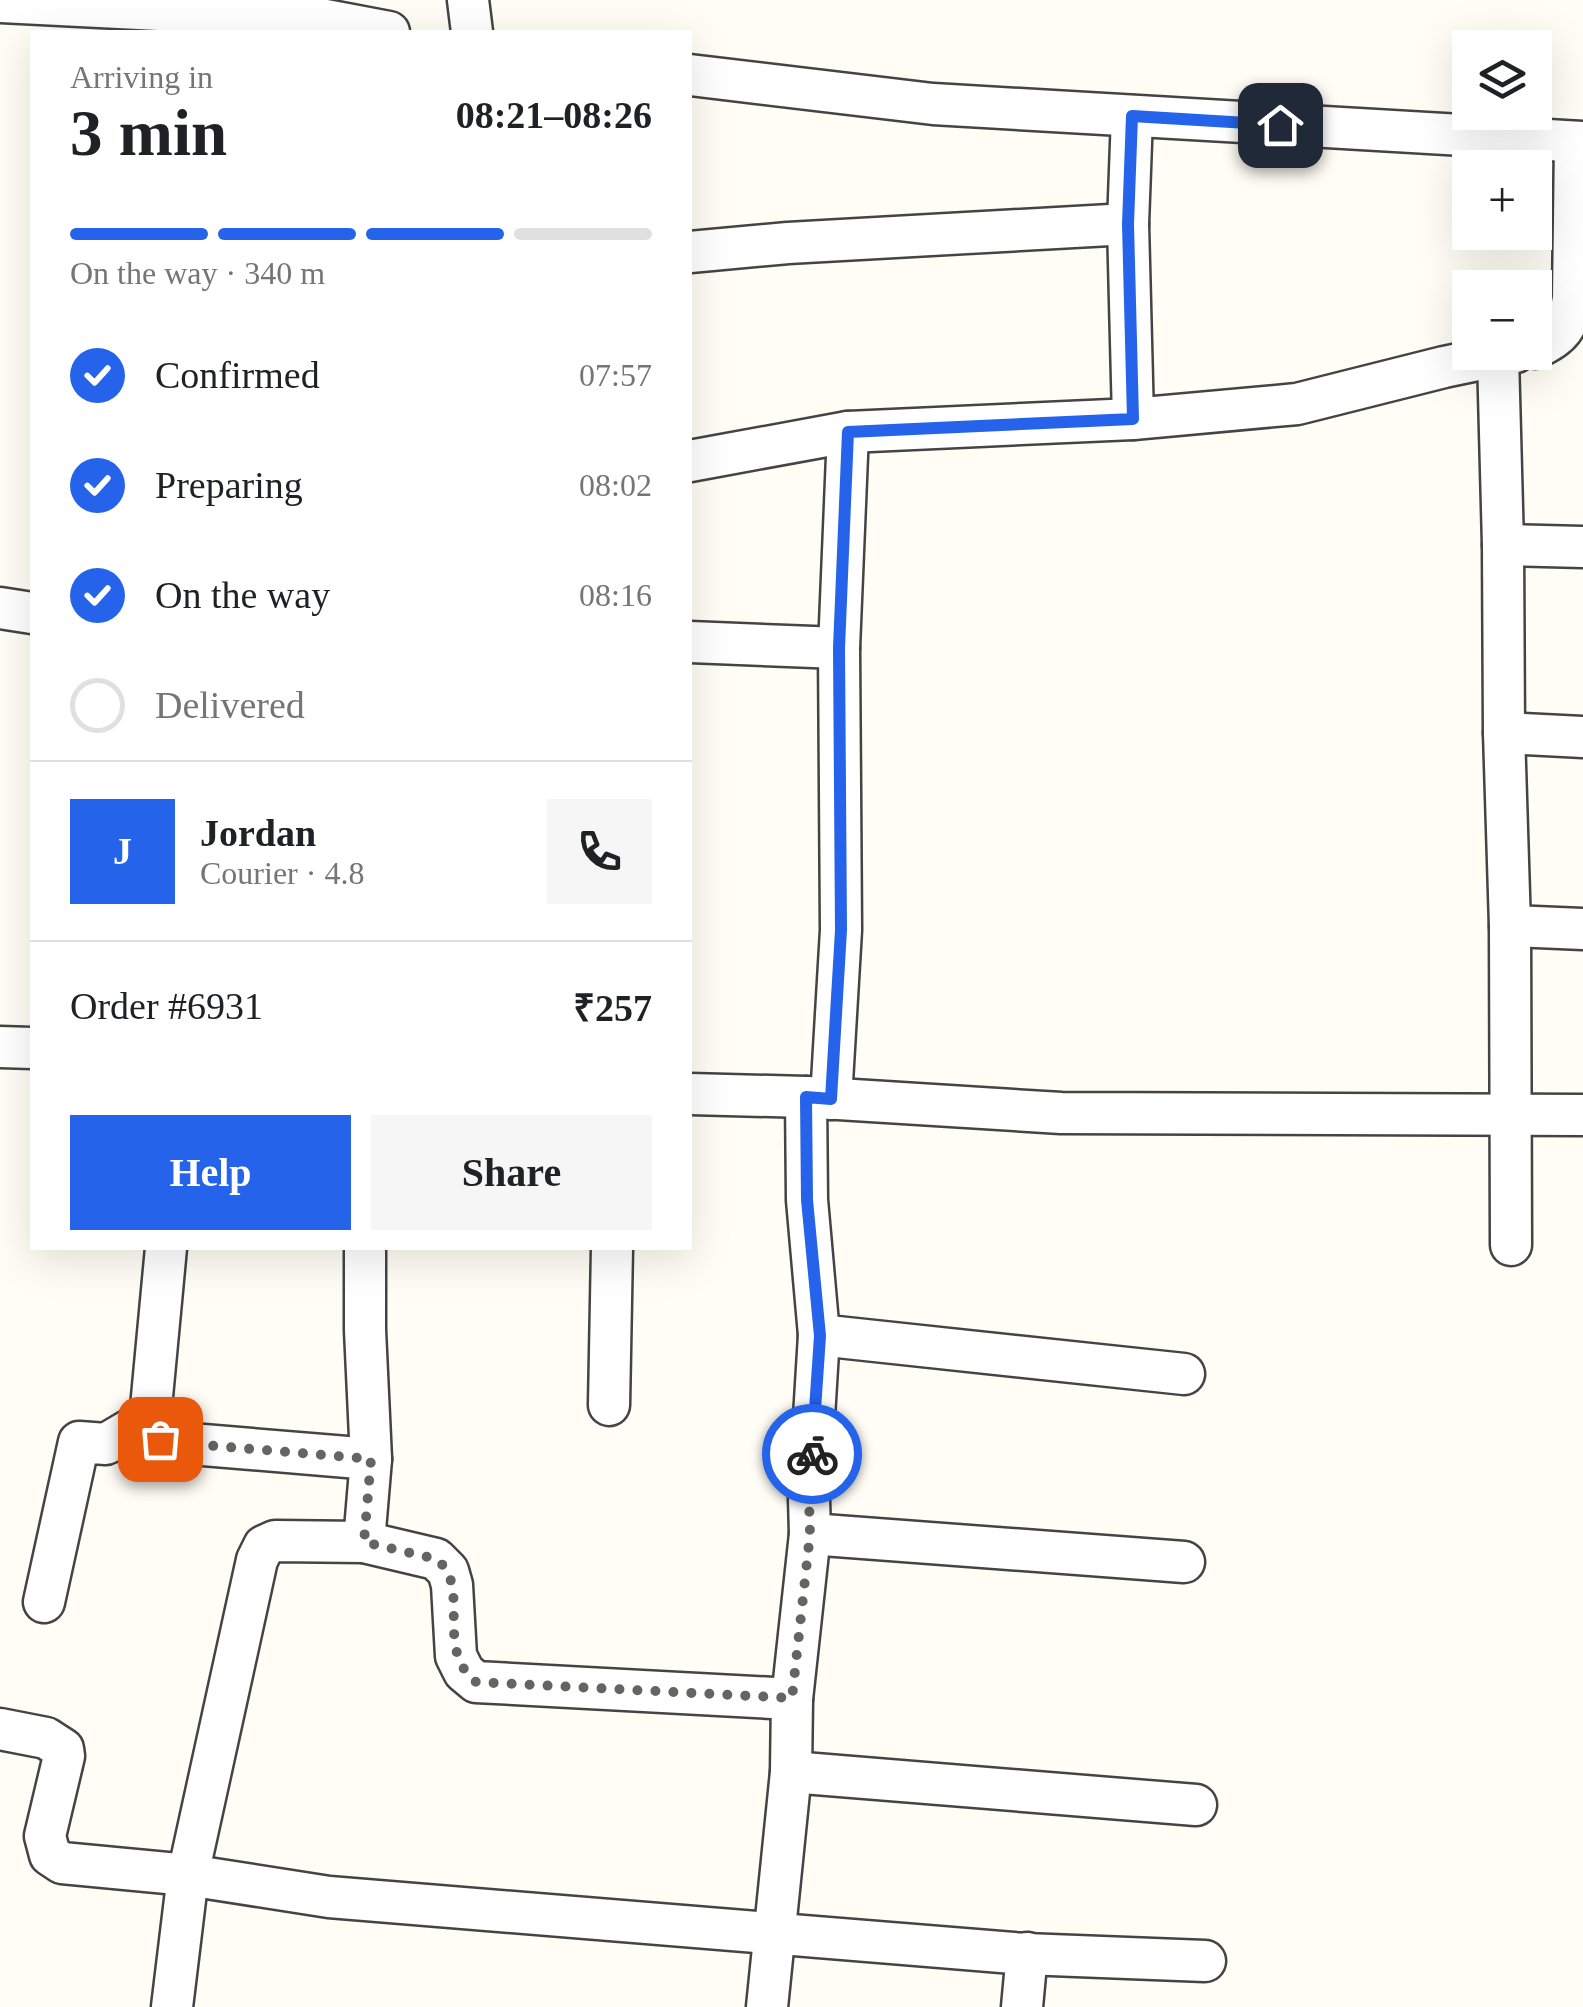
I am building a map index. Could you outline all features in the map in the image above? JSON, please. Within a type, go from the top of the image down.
[{"type":"street","points":[[468,0],[472,30]]},
{"type":"street","points":[[0,2],[154,14],[315,18],[378,30]]},
{"type":"street","points":[[692,75],[934,104],[1579,142],[1573,298],[1563,330],[1552,339]]},
{"type":"street","points":[[1132,116],[1128,224],[1133,419]]},
{"type":"street","points":[[692,252],[1128,224]]},
{"type":"street","points":[[692,460],[848,432],[1133,419],[1297,404],[1452,365]]},
{"type":"street","points":[[1511,1245],[1503,544],[1516,370]]},
{"type":"street","points":[[766,2007],[791,1772],[792,1698],[810,1534],[820,1336],[807,1200],[841,930],[839,648],[848,432]]},
{"type":"street","points":[[1503,544],[1583,547]]},
{"type":"street","points":[[0,608],[30,614]]},
{"type":"street","points":[[692,642],[839,648]]},
{"type":"street","points":[[1504,733],[1583,737]]},
{"type":"street","points":[[1510,926],[1583,929]]},
{"type":"street","points":[[0,1047],[30,1048]]},
{"type":"street","points":[[692,1094],[1060,1112],[1583,1115]]},
{"type":"street","points":[[166,1250],[150,1418],[154,1434],[167,1442],[371,1459]]},
{"type":"street","points":[[364,1542],[371,1459],[365,1250]]},
{"type":"street","points":[[609,1405],[612,1250]]},
{"type":"street","points":[[820,1336],[1184,1374]]},
{"type":"street","points":[[44,1602],[78,1442],[106,1444],[150,1418]]},
{"type":"street","points":[[810,1534],[1184,1562]]},
{"type":"street","points":[[172,2007],[188,1875],[257,1560],[264,1546],[275,1541],[364,1542],[436,1559],[443,1564],[452,1584],[456,1656],[464,1672],[476,1682],[792,1698]]},
{"type":"street","points":[[0,1729],[46,1738],[63,1749],[45,1836],[50,1855],[62,1863],[188,1875],[329,1896],[1027,1953],[1205,1960]]},
{"type":"street","points":[[791,1772],[1196,1805]]},
{"type":"street","points":[[1022,2007],[1027,1953]]},
{"type":"way so far","points":[[160,1439],[371,1459],[364,1542],[443,1564],[452,1584],[456,1656],[464,1672],[476,1682],[792,1698],[810,1534],[812,1454]]},
{"type":"route","points":[[812,1454],[820,1336],[807,1200],[806,1097],[831,1099],[841,930],[839,648],[848,432],[1133,419],[1128,224],[1132,116],[1280,125]]}]
